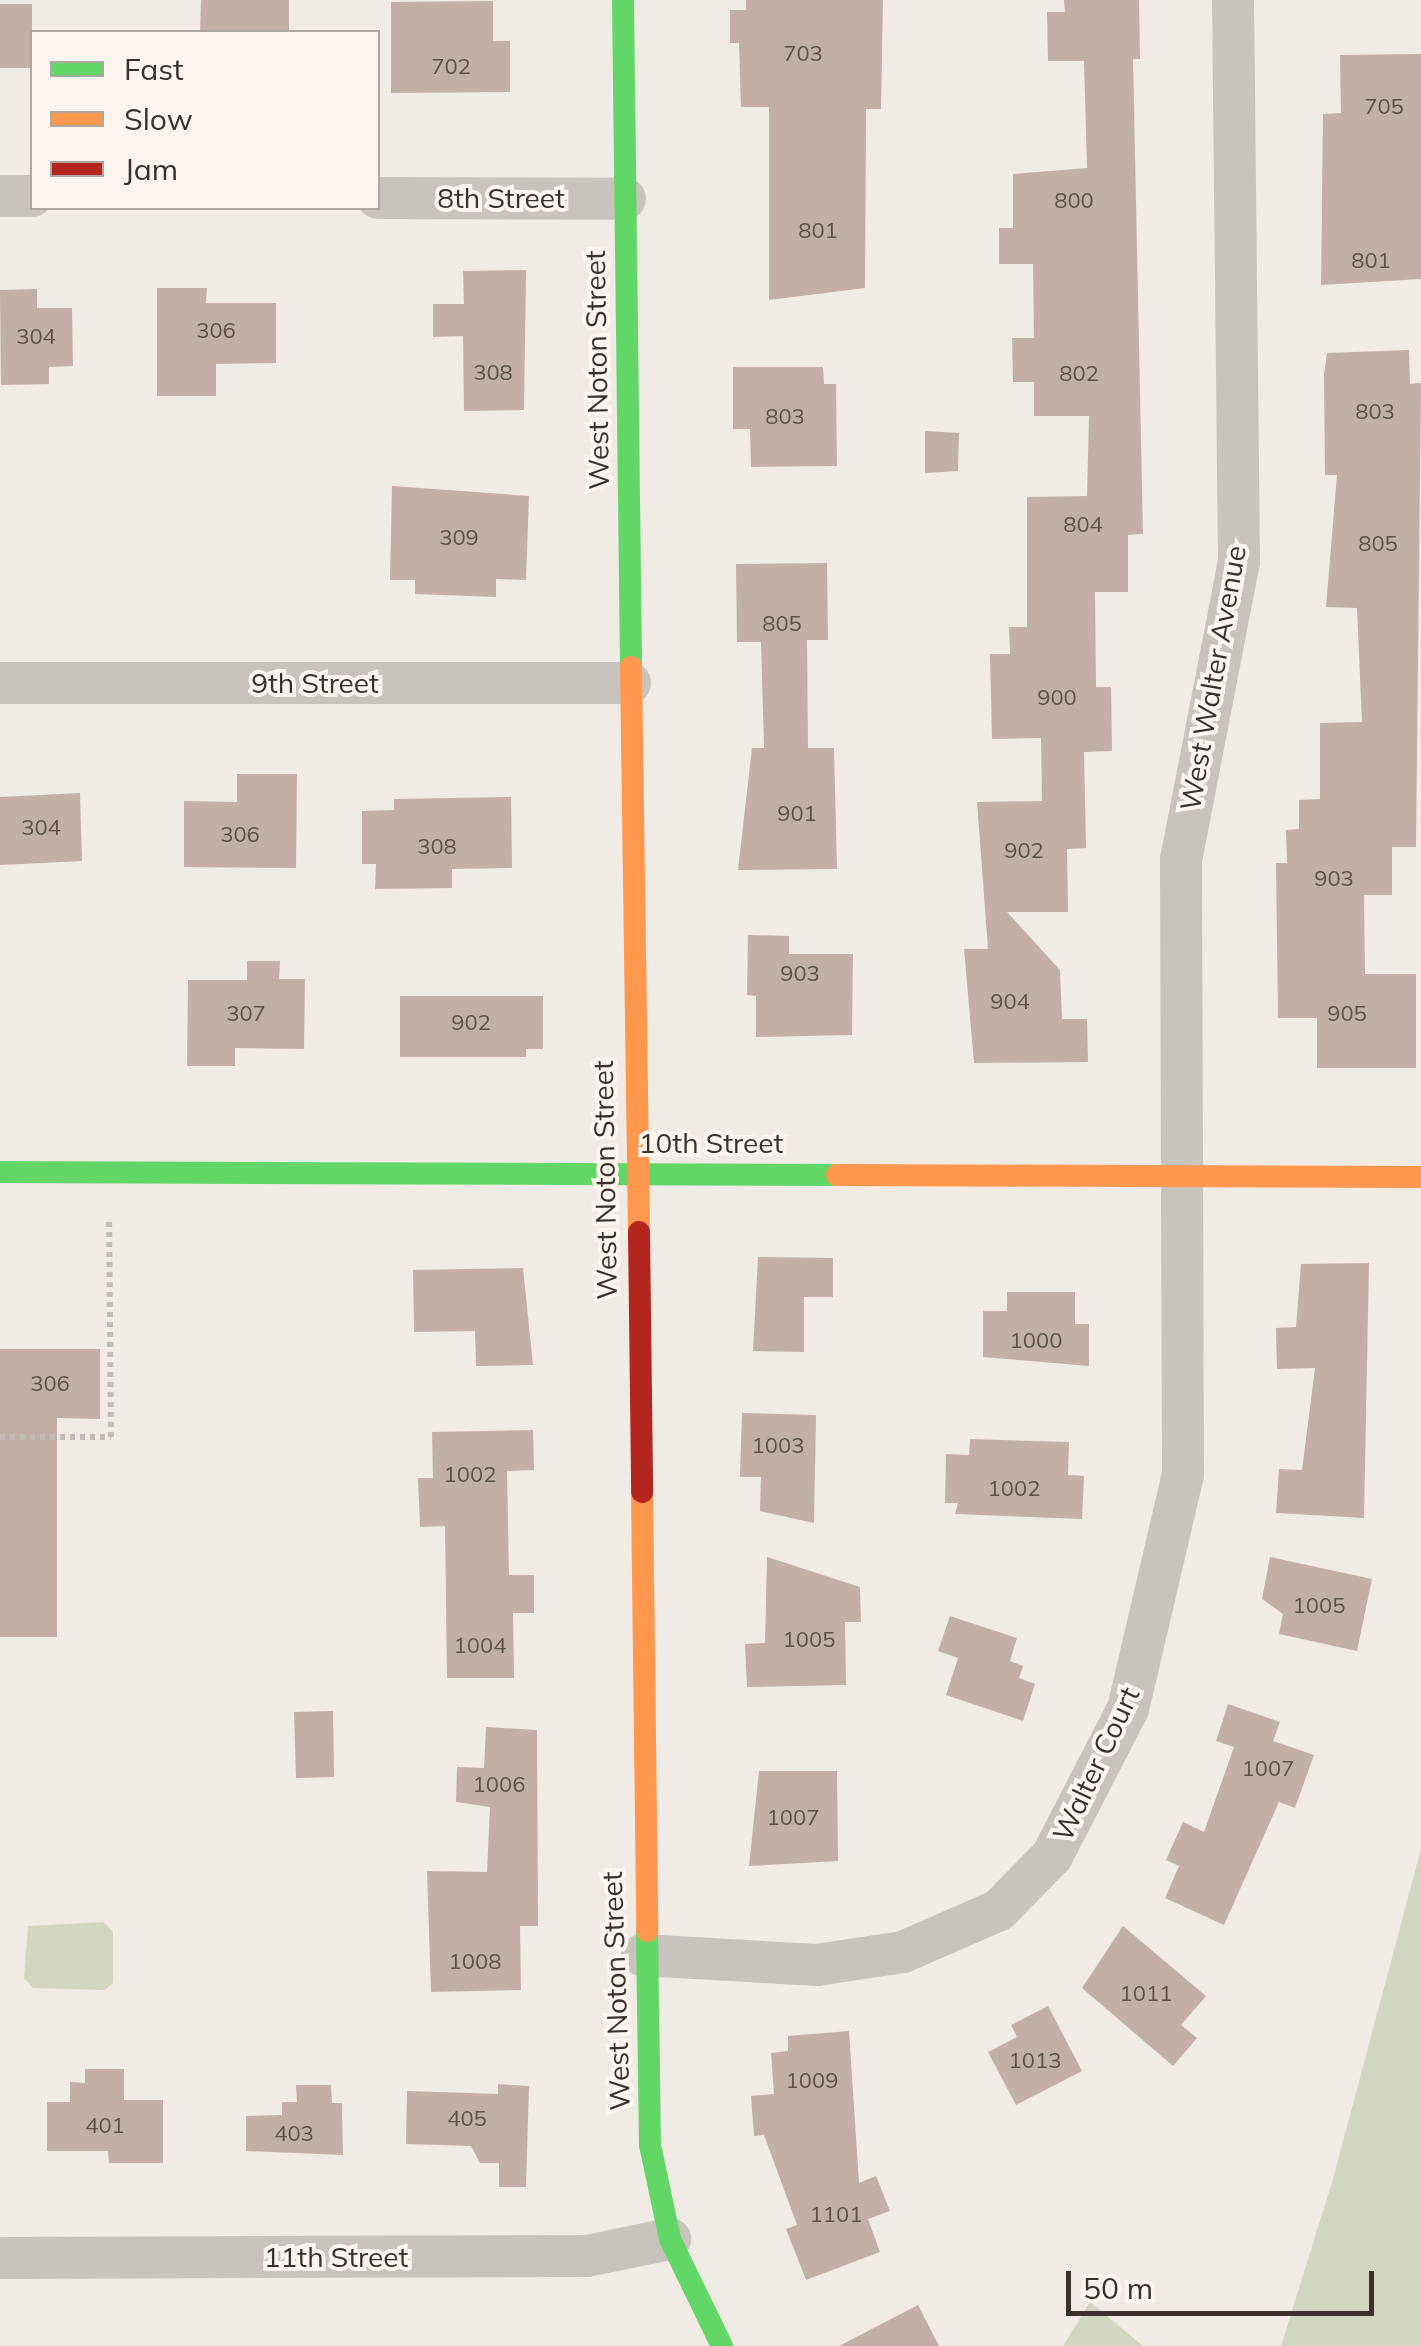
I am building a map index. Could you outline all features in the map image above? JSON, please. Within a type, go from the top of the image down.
[{"type":"street","name":"West Noton Street","points":[[623,0],[642,1956],[650,2145],[670,2238],[722,2346]]},
{"type":"street","name":"West Walter Avenue","points":[[1182,1175],[1181,860],[1239,562],[1233,0]]},
{"type":"street","points":[[0,196],[30,196]]},
{"type":"street","name":"8th Street","points":[[380,198],[625,199]]},
{"type":"street","name":"9th Street","points":[[0,683],[630,683]]},
{"type":"street","name":"10th Street","points":[[0,1172],[1421,1176]]},
{"type":"street","name":"Walter Court","points":[[642,1956],[817,1965],[903,1952],[999,1910],[1052,1856],[1128,1709],[1163,1586],[1183,1474],[1182,1175]]},
{"type":"street","name":"11th Street","points":[[0,2258],[586,2256],[670,2238]]},
{"type":"path","points":[[0,1436],[111,1437],[108,1218]]},
{"type":"green space","points":[[1421,1849],[1421,2346],[1281,2346],[1333,2179]]},
{"type":"green space","points":[[104,1922],[113,1932],[113,1983],[105,1990],[33,1988],[24,1978],[28,1926]]},
{"type":"green space","points":[[1090,2302],[1143,2346],[1063,2346]]},
{"type":"building","points":[[201,0],[289,0],[289,30],[200,30]]},
{"type":"building","points":[[746,0],[883,0],[881,109],[866,109],[865,288],[769,300],[769,107],[741,107],[739,43],[730,43],[730,10],[746,10]]},
{"type":"building","points":[[1064,0],[1139,0],[1140,59],[1133,59],[1143,534],[1128,535],[1128,592],[1095,592],[1096,687],[1111,687],[1112,751],[1084,752],[1086,848],[1067,849],[1068,912],[1007,912],[1060,970],[1062,1019],[1087,1019],[1088,1062],[974,1063],[964,949],[988,949],[977,802],[1042,801],[1041,738],[992,739],[990,654],[1010,654],[1009,627],[1027,627],[1027,497],[1087,496],[1089,416],[1034,416],[1034,382],[1013,382],[1012,338],[1034,338],[1033,264],[999,264],[999,228],[1013,228],[1013,174],[1087,168],[1084,61],[1048,61],[1047,12],[1065,12]]},
{"type":"building","points":[[493,1],[493,41],[510,41],[510,92],[391,93],[391,2]]},
{"type":"building","points":[[0,4],[32,4],[30,68],[0,68]]},
{"type":"building","points":[[1421,54],[1421,279],[1321,285],[1323,114],[1341,113],[1340,55]]},
{"type":"building","points":[[526,270],[524,410],[464,411],[463,336],[433,337],[433,304],[464,304],[463,271]]},
{"type":"building","points":[[157,288],[207,288],[206,303],[276,303],[276,363],[216,364],[216,396],[157,396]]},
{"type":"building","points":[[37,289],[37,308],[72,308],[73,366],[49,367],[49,384],[1,385],[0,290]]},
{"type":"building","points":[[1409,350],[1410,384],[1421,383],[1416,847],[1392,847],[1392,895],[1364,895],[1365,974],[1416,974],[1416,1068],[1317,1068],[1317,1018],[1278,1018],[1276,863],[1287,863],[1286,830],[1299,829],[1299,800],[1320,799],[1320,723],[1362,722],[1357,608],[1326,607],[1337,475],[1325,475],[1324,374],[1327,353]]},
{"type":"building","points":[[733,367],[823,367],[824,384],[836,384],[837,466],[751,467],[750,429],[733,429]]},
{"type":"building","points":[[925,431],[959,433],[958,471],[925,473]]},
{"type":"building","points":[[392,486],[529,496],[526,580],[496,579],[496,597],[415,594],[415,580],[390,580]]},
{"type":"building","points":[[827,563],[828,640],[807,640],[808,748],[834,748],[837,869],[738,870],[752,748],[764,748],[761,642],[737,642],[736,564]]},
{"type":"building","points":[[237,774],[297,774],[296,868],[184,867],[184,801],[237,802]]},
{"type":"building","points":[[80,793],[82,861],[0,865],[0,797]]},
{"type":"building","points":[[511,797],[512,868],[452,869],[452,888],[375,889],[376,864],[362,864],[362,811],[394,810],[394,799]]},
{"type":"building","points":[[748,935],[789,936],[789,954],[853,954],[852,1035],[756,1037],[756,996],[747,995]]},
{"type":"building","points":[[247,961],[280,961],[279,979],[305,979],[304,1049],[235,1048],[235,1066],[187,1066],[188,980],[247,980]]},
{"type":"building","points":[[400,996],[543,996],[543,1049],[526,1049],[526,1057],[400,1057]]},
{"type":"building","points":[[758,1257],[833,1258],[833,1297],[804,1297],[804,1352],[753,1351]]},
{"type":"building","points":[[1369,1263],[1364,1518],[1276,1513],[1279,1469],[1302,1470],[1315,1368],[1277,1369],[1276,1328],[1296,1327],[1301,1264]]},
{"type":"building","points":[[523,1268],[533,1365],[476,1366],[475,1331],[414,1332],[413,1270]]},
{"type":"building","points":[[1007,1292],[1075,1292],[1075,1324],[1089,1324],[1089,1366],[983,1357],[983,1311],[1007,1311]]},
{"type":"building","points":[[0,1349],[100,1349],[100,1419],[57,1418],[57,1637],[0,1637]]},
{"type":"building","points":[[742,1413],[816,1415],[814,1523],[760,1511],[761,1477],[740,1477]]},
{"type":"building","points":[[533,1430],[534,1470],[507,1471],[509,1575],[534,1575],[534,1613],[513,1613],[514,1678],[447,1678],[445,1526],[420,1527],[418,1478],[433,1478],[432,1432]]},
{"type":"building","points":[[970,1439],[1069,1442],[1068,1475],[1084,1476],[1082,1519],[955,1514],[958,1503],[945,1503],[946,1454],[969,1455]]},
{"type":"building","points":[[767,1557],[860,1587],[861,1622],[845,1622],[846,1685],[747,1687],[745,1644],[765,1643]]},
{"type":"building","points":[[1270,1557],[1372,1579],[1357,1651],[1279,1634],[1283,1614],[1262,1599]]},
{"type":"building","points":[[950,1616],[1017,1638],[1010,1661],[1023,1666],[1019,1678],[1035,1684],[1023,1721],[946,1695],[958,1658],[938,1651]]},
{"type":"building","points":[[1228,1704],[1280,1722],[1273,1741],[1314,1755],[1295,1808],[1279,1802],[1224,1925],[1165,1898],[1179,1866],[1166,1860],[1183,1822],[1204,1832],[1234,1747],[1216,1741]]},
{"type":"building","points":[[333,1711],[334,1777],[296,1778],[294,1712]]},
{"type":"building","points":[[486,1727],[537,1730],[538,1926],[520,1926],[521,1990],[431,1992],[427,1871],[487,1872],[490,1807],[456,1802],[457,1767],[484,1768]]},
{"type":"building","points":[[759,1771],[837,1771],[838,1861],[749,1866]]},
{"type":"building","points":[[1123,1926],[1206,1996],[1181,2025],[1197,2038],[1173,2066],[1082,1988]]},
{"type":"building","points":[[1048,2006],[1082,2071],[1016,2105],[988,2052],[1017,2037],[1011,2025]]},
{"type":"building","points":[[849,2031],[859,2183],[876,2176],[890,2211],[868,2219],[880,2252],[806,2280],[786,2229],[797,2225],[764,2135],[754,2136],[751,2096],[774,2094],[771,2053],[788,2051],[788,2036]]},
{"type":"building","points":[[85,2069],[124,2069],[124,2100],[163,2100],[163,2163],[109,2163],[108,2151],[47,2151],[47,2102],[70,2102],[70,2082],[85,2083]]},
{"type":"building","points":[[498,2084],[529,2086],[526,2187],[499,2187],[499,2163],[480,2163],[471,2146],[406,2144],[407,2091],[498,2094]]},
{"type":"building","points":[[296,2085],[331,2085],[332,2103],[342,2103],[343,2155],[246,2151],[246,2116],[282,2115],[282,2102],[297,2102]]},
{"type":"building","points":[[918,2305],[939,2346],[839,2346]]},
{"type":"traffic: fast","points":[[623,0],[631,667]]},
{"type":"traffic: fast","points":[[0,1172],[837,1175]]},
{"type":"traffic: fast","points":[[647,1931],[650,2145],[670,2239],[722,2346]]},
{"type":"traffic: slow","points":[[631,667],[639,1232]]},
{"type":"traffic: slow","points":[[837,1175],[1421,1177]]},
{"type":"traffic: slow","points":[[642,1492],[647,1931]]},
{"type":"traffic: jam","points":[[639,1232],[642,1492]]}]
